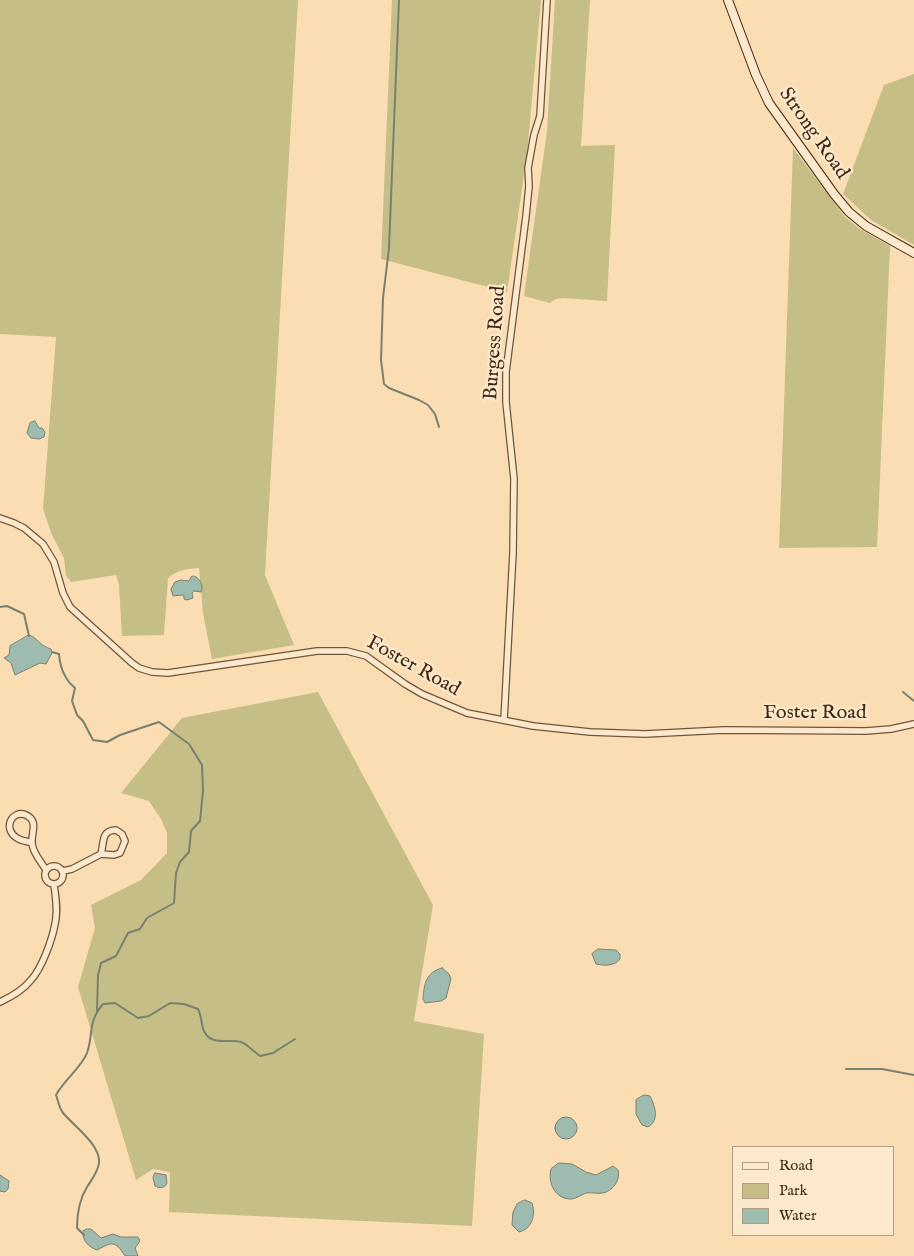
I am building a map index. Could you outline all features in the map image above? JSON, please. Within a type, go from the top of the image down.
[{"type":"street","name":"Burgess Road","points":[[504,720],[514,479],[506,402],[506,372],[526,216],[529,186],[528,168],[534,135],[540,116],[547,0]]},
{"type":"street","name":"Strong Road","points":[[728,0],[756,75],[770,103],[834,194],[849,212],[866,226],[914,253]]},
{"type":"street","name":"Foster Road","points":[[0,518],[24,528],[44,544],[54,562],[63,593],[70,607],[139,668],[152,672],[173,672],[317,651],[347,651],[366,656],[405,684],[449,706],[476,716],[565,729],[632,734],[724,730],[873,731],[914,724]]},
{"type":"street","points":[[32,843],[17,838],[10,830],[8,826],[16,815],[27,815],[31,820],[34,830],[32,843],[36,854],[46,870],[45,879],[54,885],[61,882],[64,876],[63,871],[58,866],[52,866],[46,870]]},
{"type":"street","points":[[63,871],[72,869],[101,854],[114,855],[120,853],[125,841],[122,834],[116,830],[107,832],[104,836],[101,854]]},
{"type":"street","points":[[0,1002],[10,997],[32,979],[47,951],[56,923],[54,885]]},
{"type":"green space","points":[[0,0],[298,0],[265,575],[294,645],[212,659],[203,613],[199,568],[182,570],[168,578],[164,635],[122,636],[119,585],[116,575],[71,582],[66,576],[64,558],[52,535],[43,509],[56,337],[0,334]]},
{"type":"green space","points":[[392,0],[541,0],[527,154],[507,292],[381,259]]},
{"type":"green space","points":[[555,0],[590,0],[581,146],[615,145],[607,301],[562,298],[550,303],[524,296],[547,131]]},
{"type":"green space","points":[[914,74],[914,245],[871,220],[843,194],[884,85]]},
{"type":"green space","points":[[793,148],[845,217],[860,229],[890,246],[877,547],[779,548]]},
{"type":"green space","points":[[318,692],[433,905],[414,1021],[484,1034],[472,1226],[169,1212],[170,1172],[153,1169],[136,1180],[78,987],[95,928],[91,905],[141,880],[167,853],[167,833],[161,819],[149,801],[121,793],[182,718]]},
{"type":"water","points":[[35,421],[39,428],[42,428],[45,432],[44,437],[39,439],[31,438],[27,433],[30,423]]},
{"type":"water","points":[[194,576],[201,582],[201,592],[194,591],[192,593],[193,598],[187,600],[182,595],[173,596],[171,589],[175,582],[181,580],[189,581]]},
{"type":"water","points":[[29,635],[51,649],[52,653],[46,664],[40,663],[15,675],[11,663],[4,658],[9,655],[10,646]]},
{"type":"water","points":[[598,949],[616,950],[620,954],[620,959],[609,965],[596,964],[592,954]]},
{"type":"water","points":[[442,968],[449,974],[451,979],[446,998],[441,1001],[425,1003],[423,999],[427,979],[432,972]]},
{"type":"water","points":[[644,1095],[650,1096],[655,1113],[654,1121],[648,1127],[642,1125],[636,1114],[636,1100]]},
{"type":"water","points":[[566,1117],[574,1120],[577,1128],[574,1136],[566,1139],[558,1136],[555,1128],[558,1120]]},
{"type":"water","points":[[559,1163],[572,1164],[596,1175],[613,1166],[618,1170],[619,1174],[612,1188],[606,1192],[586,1193],[574,1199],[566,1199],[557,1193],[550,1179],[551,1169]]},
{"type":"water","points":[[155,1173],[166,1175],[167,1183],[164,1187],[159,1188],[155,1186],[153,1178]]},
{"type":"water","points":[[0,1175],[9,1181],[8,1189],[5,1192],[0,1191]]},
{"type":"water","points":[[525,1200],[532,1203],[533,1217],[530,1225],[519,1232],[512,1225],[513,1212],[517,1204]]},
{"type":"water","points":[[91,1229],[101,1238],[113,1234],[121,1237],[138,1237],[140,1241],[135,1248],[138,1256],[125,1256],[119,1247],[113,1244],[106,1245],[97,1250],[94,1249],[86,1243],[83,1231]]},
{"type":"waterway","points":[[399,0],[389,248],[383,298],[381,360],[384,384],[428,405],[435,414],[439,427]]},
{"type":"waterway","points":[[0,607],[7,606],[24,614],[29,636]]},
{"type":"waterway","points":[[52,652],[59,654],[63,672],[75,688],[72,701],[77,715],[83,721],[93,740],[107,742],[120,735],[159,722],[189,744],[202,765],[203,791],[200,821],[191,831],[189,852],[180,862],[176,873],[174,903],[147,918],[140,929],[128,933],[116,956],[101,963],[98,975],[97,1011]]},
{"type":"waterway","points":[[903,692],[914,701]]},
{"type":"waterway","points":[[84,1235],[77,1228],[77,1218],[84,1192],[95,1175],[99,1163],[98,1156],[91,1142],[63,1113],[56,1095],[87,1053],[93,1023],[103,1004],[115,1003],[138,1018],[149,1016],[170,1003],[184,1004],[198,1009],[204,1031],[211,1039],[241,1042],[260,1056],[273,1053],[295,1039]]},
{"type":"waterway","points":[[846,1069],[882,1069],[914,1075]]}]
